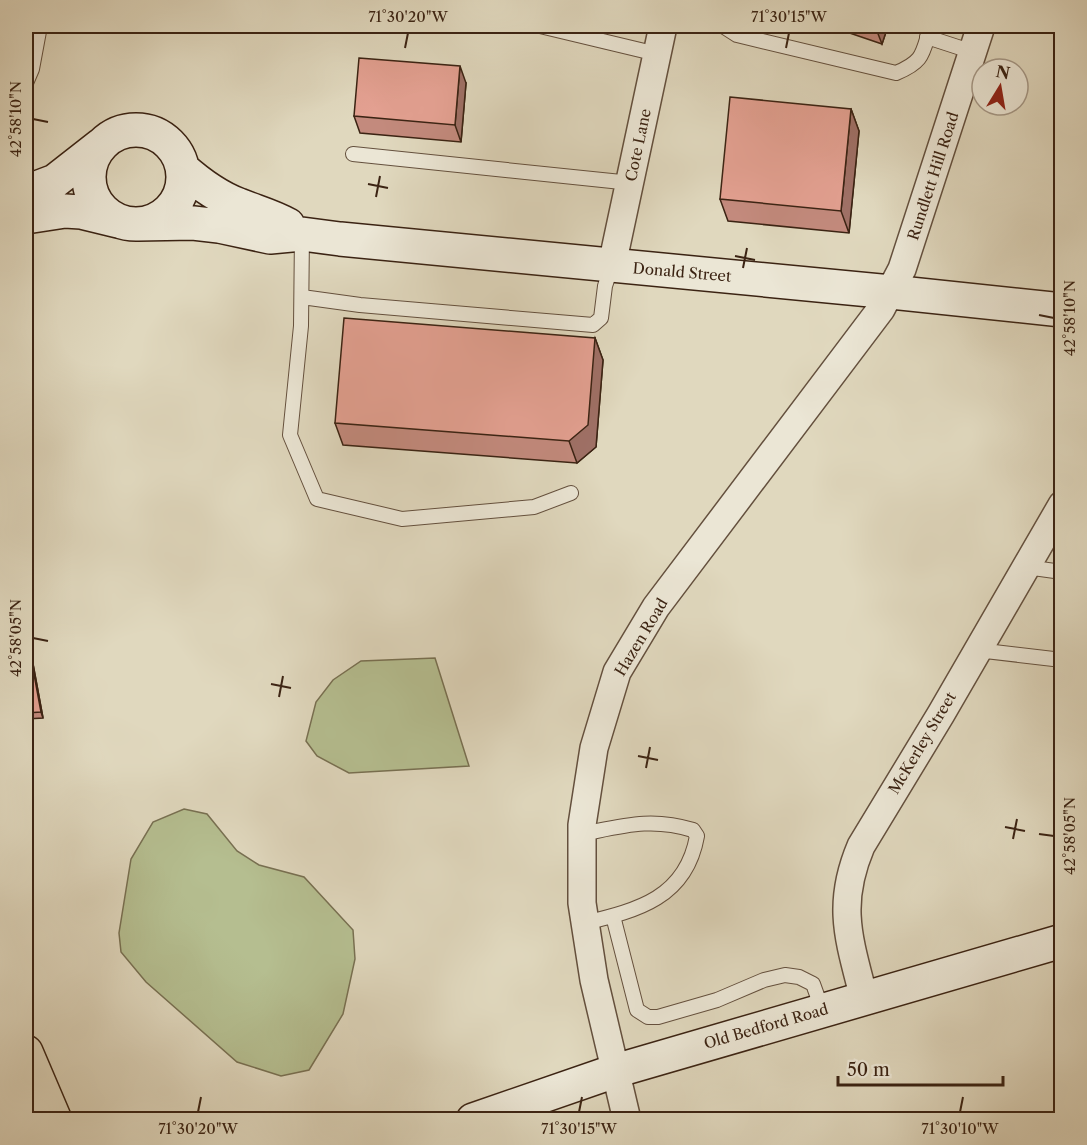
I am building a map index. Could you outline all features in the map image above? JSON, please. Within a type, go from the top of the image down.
[{"type":"main road","points":[[26,1052],[55,1119]]},
{"type":"street","name":"Cote Lane","points":[[612,265],[663,26]]},
{"type":"street","name":"Rundlett Hill Road","points":[[891,291],[902,269],[981,26]]},
{"type":"street","name":"Donald Street","points":[[26,192],[55,181],[113,135],[128,130],[143,130],[158,135],[171,144],[180,157],[183,169],[212,192],[238,205],[275,217],[302,234]]},
{"type":"street","points":[[101,145],[92,158],[89,173],[90,189],[97,203],[108,215],[130,223],[153,221],[177,202],[183,188],[183,169]]},
{"type":"street","name":"Donald Street","points":[[26,217],[65,211],[81,212],[130,223],[193,223],[270,237],[302,234],[891,291],[1062,310]]},
{"type":"street","name":"Hazen Road","points":[[627,1119],[594,980],[582,903],[582,834],[594,748],[617,672],[656,607],[850,352],[891,291]]},
{"type":"street","name":"McKerley Street","points":[[864,998],[849,941],[846,917],[846,893],[852,868],[861,846],[1062,505]]},
{"type":"street","name":"Old Bedford Road","points":[[473,1119],[615,1071],[1062,941]]},
{"type":"lane","points":[[26,83],[34,62],[40,26]]},
{"type":"lane","points":[[540,26],[657,54]]},
{"type":"lane","points":[[723,26],[737,35],[896,73],[912,66],[922,56],[929,31],[973,52]]},
{"type":"lane","points":[[353,154],[631,183]]},
{"type":"lane","points":[[302,234],[302,297],[290,435],[317,499],[402,519],[534,507],[571,493]]},
{"type":"lane","points":[[302,297],[372,306],[592,326],[600,318],[605,286],[612,265]]},
{"type":"lane","points":[[1026,567],[1062,572]]},
{"type":"lane","points":[[977,650],[1062,660]]},
{"type":"lane","points":[[582,834],[659,822],[693,830],[697,836],[694,855],[679,878],[666,892],[649,904],[585,923]]},
{"type":"lane","points":[[613,916],[637,1010],[648,1017],[658,1017],[717,1000],[755,984],[785,975],[798,977],[813,984],[822,1009]]},
{"type":"green space","points":[[435,658],[469,766],[349,773],[317,756],[306,741],[316,702],[333,680],[361,661]]},
{"type":"green space","points":[[184,809],[207,814],[237,851],[259,865],[304,877],[353,930],[355,959],[343,1014],[309,1070],[281,1076],[237,1062],[146,982],[121,952],[119,933],[131,859],[153,822]]},
{"type":"building","points":[[359,58],[460,66],[455,125],[354,116]]},
{"type":"building","points":[[730,97],[851,109],[841,211],[720,199]]},
{"type":"building","points":[[344,318],[595,338],[588,425],[569,441],[335,423]]},
{"type":"building","points":[[26,631],[41,712],[26,713]]}]
